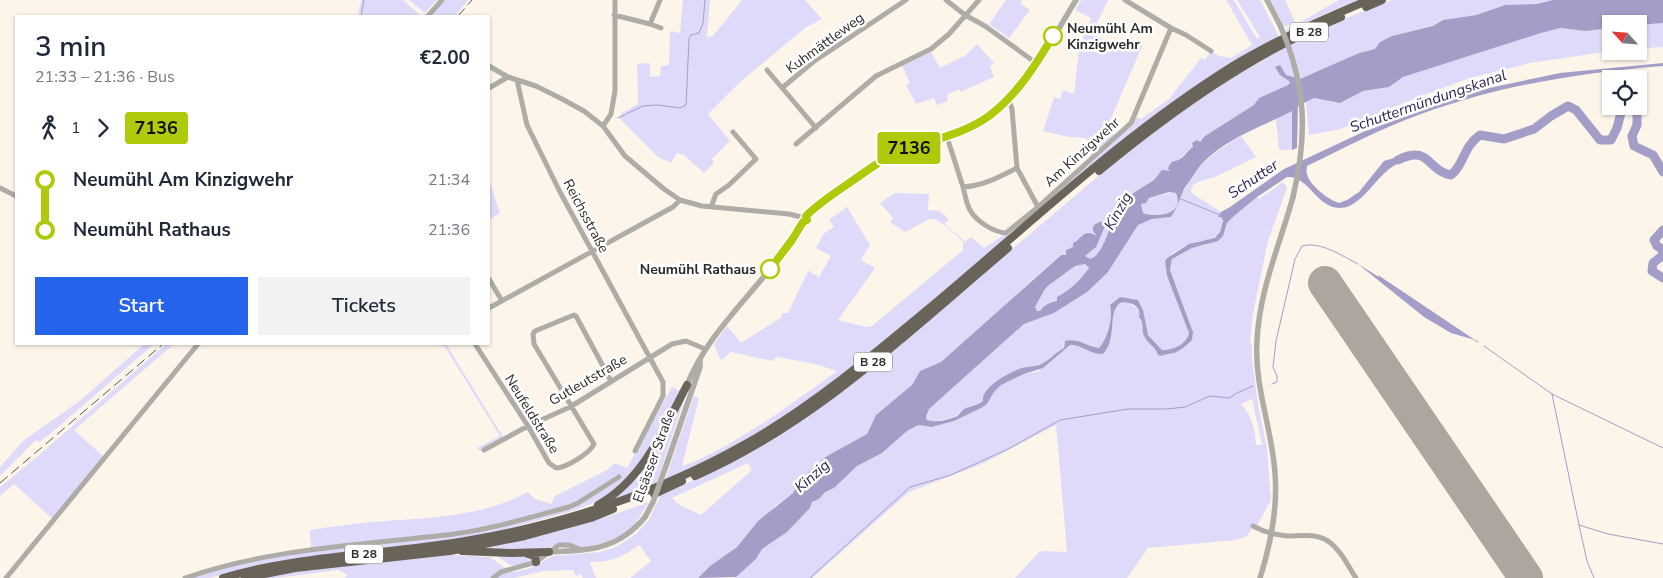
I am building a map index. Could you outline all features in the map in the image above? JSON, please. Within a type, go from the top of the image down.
[{"type":"highway","name":"B 28","points":[[223,578],[285,564],[471,540],[581,514],[642,493],[722,457],[775,425],[859,366],[1119,148],[1169,109],[1235,65],[1288,36],[1331,15],[1369,0]]},
{"type":"highway","name":"B 28","points":[[245,578],[295,568],[450,551],[525,536],[591,518],[667,489],[720,465],[810,410],[865,369],[1107,165],[1173,113],[1239,70],[1291,40],[1335,19],[1382,0]]},
{"type":"highway","points":[[581,514],[613,497],[634,477],[689,388]]},
{"type":"highway","points":[[450,551],[526,554],[549,552]]},
{"type":"highway","points":[[526,554],[535,556],[536,562]]},
{"type":"street","points":[[429,15],[442,0]]},
{"type":"street","points":[[603,126],[611,114],[615,91],[615,0]]},
{"type":"street","points":[[650,24],[660,0]]},
{"type":"street","name":"Kuhmättleweg","points":[[782,88],[813,62],[906,0]]},
{"type":"street","points":[[946,0],[1036,63]]},
{"type":"street","points":[[796,144],[876,76],[931,49],[949,34],[978,0]]},
{"type":"street","name":"Elsässer Straße","points":[[549,552],[602,547],[617,541],[632,531],[645,517],[653,502],[667,463],[695,365],[721,327],[783,253],[803,218],[818,205],[886,158],[911,147],[964,131],[988,117],[1009,99],[1036,63],[1076,0]]},
{"type":"street","points":[[1125,0],[1210,51]]},
{"type":"street","points":[[1134,6],[1138,0]]},
{"type":"street","points":[[1260,578],[1272,534],[1276,506],[1275,472],[1257,368],[1259,316],[1264,292],[1293,197],[1302,153],[1303,116],[1296,72],[1280,25],[1267,0]]},
{"type":"street","points":[[614,15],[661,28]]},
{"type":"street","name":"Am Kinzigwehr","points":[[963,187],[968,208],[972,212],[986,224],[1002,233],[1011,230],[1131,123],[1171,28]]},
{"type":"street","points":[[490,67],[508,77],[536,86],[574,105],[603,126],[625,156],[680,200],[711,207],[789,214],[803,218]]},
{"type":"street","points":[[767,70],[816,128]]},
{"type":"street","points":[[490,87],[508,77]]},
{"type":"street","name":"Reichsstraße","points":[[517,80],[527,125],[560,192],[663,382],[663,396],[635,452]]},
{"type":"street","points":[[1009,99],[1012,109],[1017,168],[1038,207]]},
{"type":"street","points":[[711,207],[716,194],[729,185],[756,160],[733,132]]},
{"type":"street","points":[[947,137],[963,187],[986,183],[1017,168]]},
{"type":"street","points":[[0,188],[15,196]]},
{"type":"street","points":[[490,307],[673,207],[680,200]]},
{"type":"street","points":[[490,281],[502,301]]},
{"type":"street","points":[[570,407],[534,344],[532,337],[535,331],[567,317],[576,316],[611,381]]},
{"type":"street","name":"Gutleutstraße","points":[[484,450],[528,426],[570,407],[672,344],[686,341],[705,348]]},
{"type":"street","points":[[6,578],[197,345]]},
{"type":"street","name":"Neufeldstraße","points":[[476,345],[528,426],[551,466],[556,468],[564,467],[591,449],[594,444],[570,407]]},
{"type":"street","points":[[185,578],[232,564],[276,555],[455,534],[504,524],[569,507],[619,477]]},
{"type":"street","points":[[1253,526],[1272,534],[1286,536],[1309,535],[1327,540],[1336,548],[1356,578]]},
{"type":"street","points":[[493,578],[501,572],[536,562],[549,552]]},
{"type":"shaded area","points":[[361,0],[403,0],[420,15],[358,15]]},
{"type":"shaded area","points":[[409,0],[437,0],[425,13]]},
{"type":"shaded area","points":[[446,0],[468,0],[456,15],[434,15],[437,7]]},
{"type":"shaded area","points":[[683,0],[710,0],[707,37],[713,36],[742,0],[805,0],[822,19],[805,28],[740,82],[708,114],[730,141],[712,159],[714,163],[704,173],[684,155],[677,153],[671,163],[658,157],[619,117],[622,113],[638,104],[637,64],[650,63],[650,77],[660,76],[661,66],[669,65],[670,31],[680,33]]},
{"type":"shaded area","points":[[1006,0],[1021,0],[1021,4],[1030,10],[1009,38],[989,24]]},
{"type":"shaded area","points":[[1081,0],[1108,0],[1092,34],[1125,50],[1130,41],[1142,46],[1107,128],[1115,136],[1134,116],[1141,119],[1169,99],[1201,58],[1205,60],[1211,51],[1219,56],[1231,58],[1252,45],[1226,0],[1234,0],[1257,39],[1260,37],[1237,0],[1260,0],[1279,37],[1047,204],[1045,202],[1091,160],[1086,138],[1069,137],[1043,131],[1054,97],[1060,99],[1063,90],[1074,94],[1079,49],[1091,18],[1075,10]]},
{"type":"shaded area","points":[[1270,0],[1285,0],[1295,22],[1285,27]]},
{"type":"shaded area","points":[[1339,0],[1359,0],[1329,12],[1287,33],[1286,30]]},
{"type":"shaded area","points":[[1392,0],[1553,0],[1537,4],[1505,5],[1475,15],[1443,20],[1433,26],[1392,36],[1380,42],[1375,49],[1359,53],[1300,79],[1286,75],[1275,67],[1290,82],[1288,85],[1259,98],[1255,105],[1205,136],[1200,142],[1193,143],[1193,147],[1184,154],[1170,172],[1166,172],[1129,197],[1133,202],[1126,201],[1115,209],[1106,238],[1095,257],[1090,259],[1085,256],[1108,220],[1096,224],[1097,236],[1088,232],[1073,247],[1067,249],[1066,255],[1060,255],[941,362],[920,371],[912,385],[876,415],[867,434],[827,456],[802,478],[793,493],[775,506],[737,547],[710,566],[698,578],[630,578],[651,561],[639,545],[616,558],[590,562],[596,578],[583,578],[581,574],[576,576],[573,570],[543,571],[514,578],[344,578],[348,575],[339,570],[276,578],[252,578],[283,572],[449,555],[490,557],[514,572],[528,569],[553,556],[600,552],[616,547],[637,533],[649,520],[660,496],[744,456],[805,418],[850,386],[1128,151],[1205,94],[1293,43],[1336,22]],"holes":[[[748,463],[752,470],[701,515],[678,504],[672,498]]]},
{"type":"shaded area","points":[[1663,23],[1663,47],[1648,48],[1648,24]]},
{"type":"shaded area","points":[[1560,28],[1586,31],[1602,29],[1602,52],[1530,63],[1470,78],[1341,129],[1309,135],[1306,102],[1314,98],[1340,103],[1363,91],[1389,87],[1403,77]]},
{"type":"shaded area","points":[[977,44],[994,63],[990,66],[994,77],[960,92],[959,89],[947,95],[948,101],[937,105],[934,98],[916,104],[906,85],[910,83],[902,66],[931,52],[940,68],[966,55]]},
{"type":"shaded area","points":[[1292,110],[1292,150],[1279,150],[1276,119]]},
{"type":"shaded area","points":[[1241,136],[1256,157],[1215,177],[1198,182],[1193,185],[1191,191],[1194,195],[1221,212],[1219,217],[1222,219],[1222,225],[1215,239],[1201,241],[1181,248],[1165,261],[1167,276],[1189,333],[1182,344],[1175,348],[1162,350],[1148,335],[1143,310],[1138,300],[1120,297],[1110,305],[1109,328],[1099,348],[1074,340],[1063,343],[1064,348],[1045,362],[1032,367],[1025,367],[1002,378],[986,390],[983,401],[977,406],[965,409],[954,417],[932,422],[927,420],[926,417],[929,409],[1024,324],[1054,313],[1108,272],[1138,225],[1152,219],[1171,217],[1190,180],[1202,164]]},
{"type":"shaded area","points":[[1283,182],[1287,188],[1268,241],[1253,314],[1250,341],[1258,404],[1267,449],[1271,500],[1256,527],[1253,527],[1247,536],[1236,540],[1148,548],[1127,578],[1015,578],[1039,552],[1067,552],[1056,425],[984,463],[909,492],[812,578],[734,578],[756,559],[762,549],[787,532],[810,508],[812,502],[834,488],[857,466],[882,453],[907,431],[918,425],[927,427],[954,421],[981,408],[987,404],[1001,385],[1024,374],[1037,372],[1070,345],[1103,354],[1108,348],[1114,313],[1120,303],[1129,303],[1138,309],[1143,323],[1144,336],[1157,351],[1172,352],[1184,347],[1192,340],[1190,323],[1170,270],[1172,259],[1192,248],[1206,245],[1225,231],[1227,223],[1234,216],[1257,197],[1259,199]],"holes":[[[1252,399],[1262,445],[1256,445],[1252,423],[1248,413],[1241,404]]]},
{"type":"shaded area","points":[[490,183],[500,213],[490,219]]},
{"type":"shaded area","points":[[1173,192],[1176,193],[1178,200],[1177,206],[1173,210],[1162,215],[1143,213],[1141,204],[1146,203],[1149,198]]},
{"type":"shaded area","points":[[895,193],[929,194],[928,210],[939,211],[949,219],[945,224],[965,242],[971,237],[984,248],[1004,235],[1009,236],[904,327],[821,391],[777,421],[746,439],[665,480],[694,396],[699,398],[682,466],[705,457],[741,437],[783,410],[837,371],[815,364],[777,357],[772,361],[731,352],[722,360],[714,344],[727,326],[741,343],[782,317],[781,313],[788,313],[808,271],[819,277],[831,256],[816,248],[824,233],[834,227],[829,220],[847,207],[870,245],[861,260],[875,268],[838,320],[866,327],[872,326],[963,250],[963,242],[943,224],[934,219],[929,219],[905,232],[890,222],[893,218],[880,203]]},
{"type":"shaded area","points":[[1085,264],[1089,268],[1071,287],[1057,297],[1058,301],[1052,302],[1040,311],[1037,311],[1035,307],[1049,285],[1075,266]]},
{"type":"shaded area","points":[[143,345],[153,345],[50,434],[39,442],[36,440],[0,476],[0,467],[24,440],[81,400]]},
{"type":"shaded area","points":[[165,345],[173,345],[74,430],[105,458],[54,520],[14,484],[0,496],[0,487]]},
{"type":"shaded area","points":[[440,345],[447,345],[503,437],[480,451],[477,448],[500,436],[445,347]]},
{"type":"shaded area","points":[[672,387],[686,394],[656,485],[606,505],[603,499],[576,510],[502,530],[443,542],[260,565],[209,578],[186,578],[203,572],[311,550],[310,530],[363,523],[431,518],[471,512],[510,501],[528,492],[535,499],[551,504],[555,496],[607,470],[615,463],[627,468]]},
{"type":"shaded area","points":[[649,502],[634,525],[624,534],[606,542],[581,548],[558,544],[544,551],[482,549],[566,529]]},
{"type":"shaded area","points":[[496,555],[530,557],[533,559],[513,567]]},
{"type":"water","name":"Kinzig","points":[[1553,0],[1663,0],[1663,23],[1648,24],[1648,15],[1602,15],[1602,29],[1586,31],[1560,28],[1541,33],[1403,77],[1389,87],[1363,91],[1340,103],[1314,98],[1298,106],[1297,148],[1292,150],[1292,111],[1241,136],[1217,151],[1197,170],[1184,189],[1177,207],[1171,217],[1152,219],[1138,225],[1108,272],[1087,292],[1054,313],[1024,324],[929,409],[926,417],[927,420],[941,421],[948,419],[956,416],[964,409],[983,401],[991,385],[1017,370],[1036,366],[1044,362],[1064,348],[1065,341],[1079,341],[1099,348],[1109,328],[1110,305],[1120,297],[1138,300],[1143,310],[1148,335],[1162,350],[1175,348],[1182,344],[1189,333],[1167,276],[1165,261],[1189,244],[1215,238],[1220,232],[1223,221],[1221,217],[1218,217],[1221,212],[1284,169],[1363,132],[1489,88],[1560,73],[1663,63],[1663,66],[1602,70],[1602,72],[1540,82],[1481,95],[1406,120],[1363,138],[1307,166],[1307,173],[1311,183],[1325,195],[1339,203],[1359,192],[1384,161],[1407,154],[1407,160],[1388,170],[1357,202],[1339,208],[1324,203],[1301,181],[1287,177],[1257,197],[1234,216],[1227,223],[1223,236],[1218,241],[1192,248],[1172,259],[1170,270],[1193,332],[1192,340],[1179,351],[1161,356],[1158,355],[1144,336],[1137,307],[1131,304],[1120,303],[1114,313],[1108,348],[1103,354],[1070,345],[1043,368],[1024,374],[1001,385],[987,404],[981,408],[954,421],[931,427],[918,425],[907,431],[882,453],[857,466],[834,488],[812,502],[810,508],[787,532],[762,549],[756,559],[736,577],[698,578],[710,566],[737,547],[758,521],[793,493],[802,478],[827,456],[867,434],[876,415],[912,385],[920,371],[941,362],[1061,255],[1066,255],[1066,250],[1073,247],[1073,243],[1083,235],[1089,233],[1097,236],[1093,231],[1093,227],[1095,224],[1108,219],[1096,247],[1085,256],[1090,259],[1095,257],[1106,238],[1115,209],[1126,201],[1133,201],[1129,196],[1154,180],[1162,170],[1170,171],[1168,169],[1171,163],[1180,159],[1190,150],[1193,147],[1192,143],[1197,140],[1200,142],[1205,136],[1254,105],[1259,98],[1288,85],[1290,82],[1280,75],[1275,67],[1280,65],[1286,75],[1300,79],[1359,53],[1375,49],[1380,42],[1392,36],[1433,26],[1443,20],[1476,15],[1505,5],[1537,4]],"holes":[[[1169,192],[1176,193],[1177,206],[1173,210],[1162,215],[1143,213],[1141,204],[1146,203],[1149,198]],[[1085,264],[1089,268],[1075,284],[1057,297],[1057,301],[1047,304],[1040,311],[1037,311],[1035,307],[1049,285],[1075,266]]]},
{"type":"water","points":[[1358,264],[1379,277],[1378,275],[1475,340],[1451,333],[1424,317]]},
{"type":"waterway","points":[[361,15],[364,0]]},
{"type":"waterway","points":[[618,118],[643,106],[657,105],[680,108],[686,105],[689,39],[691,35],[699,33],[703,23],[705,0]]},
{"type":"waterway","name":"Schutter","points":[[1398,160],[1416,155],[1423,157],[1443,173],[1451,175],[1459,166],[1470,145],[1480,135],[1504,139],[1534,129],[1568,106],[1576,110],[1600,140],[1611,140],[1617,128],[1622,109],[1631,107],[1637,113],[1637,125],[1632,136],[1634,146],[1653,155],[1663,172]]},
{"type":"waterway","points":[[1181,199],[1220,215]]},
{"type":"waterway","name":"Schutter","points":[[1663,230],[1654,240],[1657,246],[1663,250]]},
{"type":"waterway","points":[[1272,384],[1277,382],[1277,376],[1273,367],[1276,341],[1295,259],[1302,246],[1324,247],[1358,264]]},
{"type":"waterway","name":"Schutter","points":[[1663,250],[1662,256],[1653,263],[1652,271],[1663,278]]},
{"type":"waterway","points":[[1484,346],[1552,394],[1663,448]]},
{"type":"waterway","points":[[810,578],[910,487],[951,475],[1008,449],[1060,420],[1128,409],[1185,407],[1210,396],[1229,398],[1253,386]]},
{"type":"waterway","points":[[1552,394],[1587,561],[1594,578]]},
{"type":"waterway","points":[[1579,525],[1608,534],[1663,544]]},
{"type":"runway","points":[[1325,283],[1526,578]]},
{"type":"railway","points":[[459,15],[472,0]]},
{"type":"railway","points":[[0,483],[162,345]]},
{"type":"bus line","name":"7136","points":[[770,269],[803,222],[807,220],[806,216],[818,205],[886,158],[911,147],[964,131],[988,117],[1009,99],[1022,84],[1053,36]]},
{"type":"place","name":"Neumühl Am Kinzigwehr","points":[[1053,36]]},
{"type":"place","name":"Neumühl Rathaus","points":[[770,269]]},
{"type":"water label","name":"Schuttermündungskanal","points":[[1428,101]]}]
